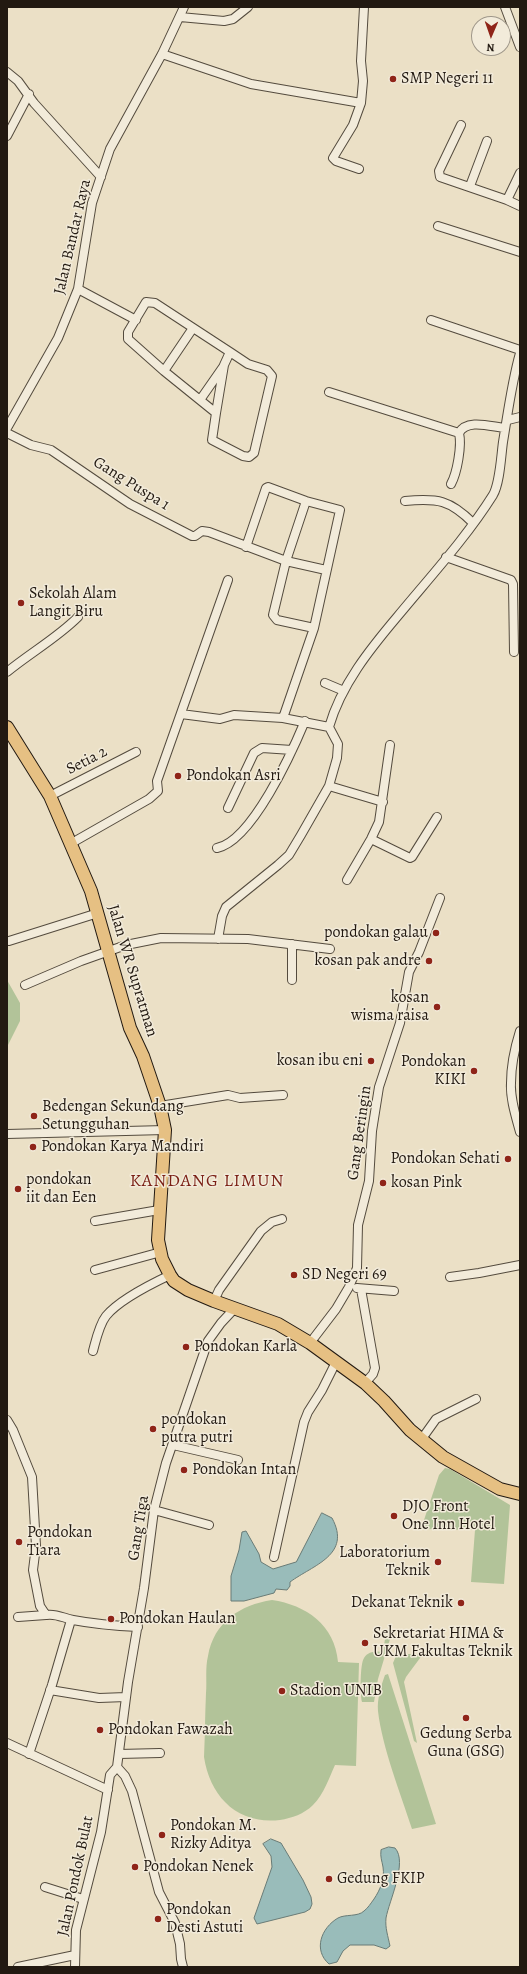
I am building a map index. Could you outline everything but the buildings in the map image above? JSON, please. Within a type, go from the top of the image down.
[{"type":"highway","name":"Jalan WR Supratman","points":[[7,727],[50,796],[91,891],[130,1028],[143,1056],[160,1106],[165,1130],[158,1240],[162,1259],[170,1275],[180,1286],[214,1301],[278,1324],[310,1343],[365,1383],[384,1401],[410,1430],[443,1456],[500,1489],[520,1494]]},
{"type":"street","name":"Jalan Bandar Raya","points":[[7,428],[58,338],[78,289],[92,203],[110,149],[162,54],[184,7]]},
{"type":"street","points":[[180,17],[224,21],[233,19],[248,7]]},
{"type":"street","points":[[359,169],[336,161],[333,158],[354,126],[361,103],[363,81],[361,61],[364,7]]},
{"type":"street","points":[[505,7],[518,34],[520,47]]},
{"type":"street","points":[[162,54],[251,84],[361,103]]},
{"type":"street","points":[[7,72],[18,81],[29,94],[34,104],[101,177]]},
{"type":"street","points":[[7,136],[29,94]]},
{"type":"street","points":[[461,125],[439,175],[444,179],[470,186],[520,206]]},
{"type":"street","points":[[470,186],[487,141]]},
{"type":"street","points":[[507,200],[520,173]]},
{"type":"street","points":[[438,226],[520,252]]},
{"type":"street","points":[[78,289],[136,320]]},
{"type":"street","points":[[216,413],[164,371],[128,339],[128,332],[146,302],[151,302],[248,364],[267,370],[272,376],[254,453],[249,457],[243,456],[212,440],[224,364]]},
{"type":"street","points":[[329,727],[344,691],[376,643],[473,523],[494,494],[514,372],[520,351],[431,320]]},
{"type":"street","points":[[164,371],[193,328]]},
{"type":"street","points":[[200,400],[224,364],[230,352]]},
{"type":"street","points":[[329,392],[459,433]]},
{"type":"street","points":[[459,433],[464,427],[476,424],[506,424],[518,418],[520,427]]},
{"type":"street","name":"Gang Puspa 1","points":[[7,433],[31,445],[51,450],[130,504],[192,536],[202,531],[244,546]]},
{"type":"street","points":[[450,484],[459,454],[461,440],[459,433]]},
{"type":"street","points":[[283,718],[314,628],[340,510],[272,488],[266,488],[244,546],[286,561],[326,570]]},
{"type":"street","points":[[306,500],[286,561],[274,615],[277,620],[314,628]]},
{"type":"street","points":[[405,501],[444,501],[457,508],[473,523]]},
{"type":"street","points":[[446,557],[511,580],[513,584],[514,652]]},
{"type":"street","points":[[70,844],[149,799],[158,791],[157,781],[182,714],[195,670],[228,580]]},
{"type":"street","points":[[7,672],[22,659],[66,629],[78,617]]},
{"type":"street","points":[[325,683],[344,691]]},
{"type":"street","points":[[182,714],[220,719],[234,715],[305,721],[329,727],[338,744],[337,758],[329,786],[289,855],[226,907],[222,916],[218,939]]},
{"type":"street","points":[[218,848],[224,846],[242,832],[264,803],[292,750],[305,721]]},
{"type":"street","points":[[348,880],[379,822],[390,745]]},
{"type":"street","points":[[228,808],[257,749],[292,750]]},
{"type":"street","name":"Setia 2","points":[[50,796],[136,752]]},
{"type":"street","points":[[329,786],[382,802]]},
{"type":"street","points":[[371,839],[410,858],[437,817]]},
{"type":"street","name":"Gang Beringin","points":[[310,1343],[336,1310],[350,1287],[357,1268],[358,1225],[369,1182],[372,1130],[379,1087],[400,1023],[410,972],[440,898]]},
{"type":"street","points":[[9,941],[98,913]]},
{"type":"street","points":[[25,985],[80,961],[126,945],[161,938],[248,939],[330,949]]},
{"type":"street","points":[[292,944],[292,980]]},
{"type":"street","points":[[520,1031],[516,1045],[511,1083],[514,1111],[520,1132]]},
{"type":"street","points":[[160,1106],[228,1095],[240,1098],[283,1095]]},
{"type":"street","points":[[7,1134],[165,1130]]},
{"type":"street","points":[[95,1221],[159,1210]]},
{"type":"street","points":[[214,1301],[219,1290],[261,1232],[272,1222],[282,1219]]},
{"type":"street","points":[[95,1270],[161,1252]]},
{"type":"street","points":[[450,1277],[479,1273],[520,1264]]},
{"type":"street","points":[[93,1351],[96,1338],[106,1316],[126,1299],[152,1283],[170,1275]]},
{"type":"street","points":[[350,1287],[394,1291]]},
{"type":"street","points":[[361,1289],[374,1368],[372,1374],[365,1383]]},
{"type":"street","name":"Gang Tiga","points":[[117,1767],[154,1510],[173,1445],[208,1341],[221,1323],[235,1308]]},
{"type":"street","points":[[274,1557],[304,1422],[336,1362]]},
{"type":"street","points":[[421,1440],[436,1419],[476,1399]]},
{"type":"street","points":[[7,1420],[10,1431],[32,1477],[36,1546],[33,1570],[40,1606],[46,1615]]},
{"type":"street","points":[[173,1445],[238,1460]]},
{"type":"street","points":[[154,1510],[209,1525]]},
{"type":"street","points":[[18,1617],[53,1613],[71,1620],[110,1626],[138,1627]]},
{"type":"street","points":[[29,1754],[71,1620]]},
{"type":"street","points":[[50,1690],[99,1698],[126,1697]]},
{"type":"street","points":[[7,1743],[108,1790]]},
{"type":"street","points":[[119,1754],[160,1753]]},
{"type":"street","points":[[117,1767],[125,1776],[132,1791],[159,1892],[175,1923],[183,1967]]},
{"type":"street","name":"Jalan Pondok Bulat","points":[[75,1967],[76,1930],[102,1832],[110,1775],[117,1767]]},
{"type":"street","points":[[45,1887],[83,1899]]},
{"type":"street","points":[[18,1967],[75,1955]]},
{"type":"green space","points":[[7,980],[20,1003],[20,1021],[7,1047]]},
{"type":"green space","points":[[445,1468],[450,1469],[510,1505],[504,1584],[471,1582],[475,1530],[421,1529],[439,1475]]},
{"type":"green space","name":"Stadion UNIB","points":[[272,1600],[296,1607],[317,1619],[325,1627],[331,1637],[336,1649],[338,1662],[359,1663],[356,1766],[335,1765],[326,1786],[313,1805],[298,1815],[280,1820],[251,1818],[239,1813],[228,1805],[212,1784],[204,1757],[206,1670],[211,1644],[222,1625],[230,1617],[249,1606]]},
{"type":"green space","points":[[385,1639],[390,1639],[378,1679],[374,1702],[362,1702],[361,1679],[364,1658],[370,1653],[383,1652]]},
{"type":"green space","points":[[405,1654],[423,1654],[404,1682],[417,1743],[414,1741],[393,1663],[396,1656]]},
{"type":"green space","points":[[388,1674],[436,1824],[412,1829],[392,1771],[383,1740],[378,1711],[381,1688],[385,1675]]},
{"type":"water","points":[[322,1513],[332,1518],[337,1531],[337,1541],[334,1550],[327,1558],[290,1582],[290,1586],[287,1590],[276,1589],[274,1593],[244,1601],[231,1601],[231,1576],[239,1550],[242,1532],[246,1531],[259,1554],[261,1562],[273,1569],[296,1562]]},
{"type":"water","points":[[271,1839],[281,1843],[303,1880],[311,1897],[312,1904],[310,1909],[305,1912],[257,1924],[254,1918],[272,1867],[271,1856],[263,1844]]},
{"type":"water","points":[[389,1847],[395,1848],[400,1862],[399,1872],[386,1918],[386,1929],[390,1946],[386,1949],[374,1945],[350,1945],[343,1951],[337,1962],[329,1964],[321,1952],[320,1946],[323,1933],[332,1922],[338,1918],[361,1913],[374,1899],[383,1880],[381,1850]]},
{"type":"place","name":"SMP Negeri 11","points":[[393,79]]},
{"type":"place","name":"Sekolah Alam Langit Biru","points":[[21,603]]},
{"type":"place","name":"Pondokan Asri","points":[[178,776]]},
{"type":"place","name":"pondokan galau","points":[[436,933]]},
{"type":"place","name":"kosan pak andre","points":[[429,961]]},
{"type":"place","name":"kosan wisma raisa","points":[[437,1007]]},
{"type":"place","name":"kosan ibu eni","points":[[371,1061]]},
{"type":"place","name":"Pondokan KIKI","points":[[474,1071]]},
{"type":"place","name":"Bedengan Sekundang Setungguhan","points":[[34,1116]]},
{"type":"place","name":"Pondokan Karya Mandiri","points":[[33,1147]]},
{"type":"place","name":"Pondokan Sehati","points":[[508,1159]]},
{"type":"place","name":"kosan Pink","points":[[383,1183]]},
{"type":"place","name":"pondokan iit dan Een","points":[[18,1189]]},
{"type":"place","name":"SD Negeri 69","points":[[294,1275]]},
{"type":"place","name":"Pondokan Karla","points":[[186,1347]]},
{"type":"place","name":"pondokan putra putri","points":[[153,1429]]},
{"type":"place","name":"Pondokan Intan","points":[[184,1470]]},
{"type":"place","name":"DJO Front One Inn Hotel","points":[[394,1516]]},
{"type":"place","name":"Pondokan Tiara","points":[[19,1542]]},
{"type":"place","name":"Laboratorium Teknik","points":[[438,1562]]},
{"type":"place","name":"Dekanat Teknik","points":[[461,1603]]},
{"type":"place","name":"Pondokan Haulan","points":[[111,1619]]},
{"type":"place","name":"Sekretariat HIMA & UKM Fakultas Teknik","points":[[365,1643]]},
{"type":"place","name":"Stadion UNIB","points":[[282,1691]]},
{"type":"place","name":"Gedung Serba Guna (GSG)","points":[[466,1718]]},
{"type":"place","name":"Pondokan Fawazah","points":[[100,1730]]},
{"type":"place","name":"Pondokan M. Rizky Aditya","points":[[162,1835]]},
{"type":"place","name":"Pondokan Nenek","points":[[135,1867]]},
{"type":"place","name":"Gedung FKIP","points":[[329,1879]]},
{"type":"place","name":"Pondokan Desti Astuti","points":[[158,1919]]},
{"type":"district","name":"KANDANG LIMUN","points":[[207,1182]]}]
